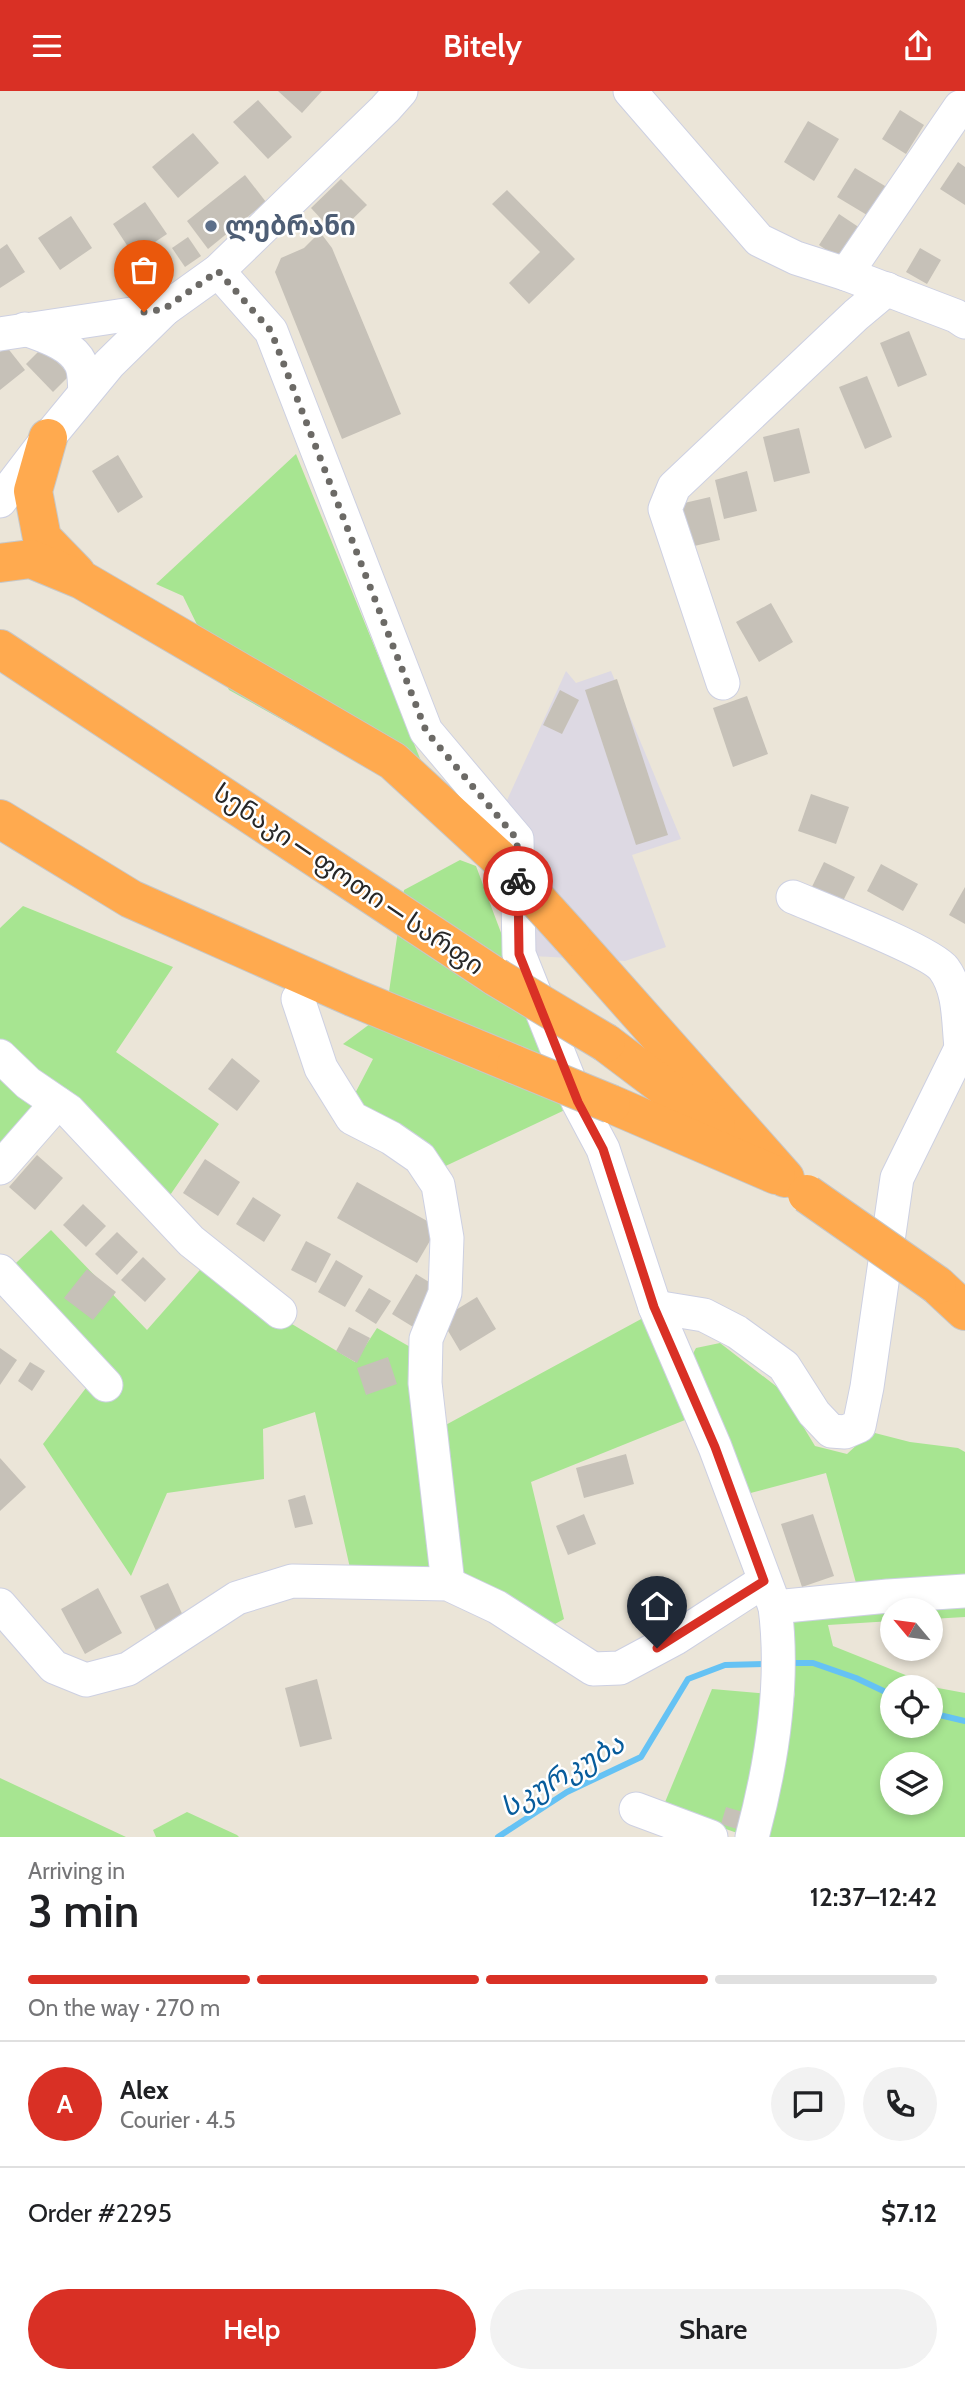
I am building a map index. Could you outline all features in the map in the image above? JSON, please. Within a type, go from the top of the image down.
[{"type":"highway","points":[[48,438],[33,491],[42,538],[82,580]]},
{"type":"highway","points":[[0,563],[31,559],[82,580],[393,761],[504,863],[796,1186]]},
{"type":"highway","name":"სენაკი — ფოთი — სარფი","points":[[0,649],[75,696],[496,977],[606,1043],[796,1186],[937,1285],[965,1311]]},
{"type":"highway","points":[[0,819],[131,899],[352,997],[611,1104],[796,1186]]},
{"type":"street","points":[[0,501],[109,364],[164,309],[218,271],[401,91]]},
{"type":"street","points":[[630,91],[759,240],[796,258],[887,289],[965,322]]},
{"type":"street","points":[[846,274],[960,107]]},
{"type":"street","points":[[218,271],[271,331],[426,731],[517,839],[519,954],[578,1102],[603,1149],[654,1307],[715,1447],[770,1594],[779,1640],[778,1683],[765,1791],[752,1837]]},
{"type":"street","points":[[723,683],[665,509],[674,487],[887,289]]},
{"type":"street","points":[[12,331],[164,309]]},
{"type":"street","points":[[12,331],[49,338],[73,352],[82,366],[85,392]]},
{"type":"street","points":[[654,1307],[704,1315],[737,1332],[784,1366],[814,1412],[831,1430],[845,1432],[859,1426],[897,1178],[963,1044],[955,990],[943,966],[919,952],[793,897]]},
{"type":"street","points":[[298,999],[321,1068],[352,1118],[391,1138],[420,1158],[438,1185],[447,1238],[445,1293],[426,1339],[425,1383],[448,1584]]},
{"type":"street","points":[[0,1056],[28,1083],[69,1111],[191,1241],[280,1312]]},
{"type":"street","points":[[0,1168],[57,1103]]},
{"type":"street","points":[[0,1271],[106,1385]]},
{"type":"street","points":[[0,1605],[54,1667],[86,1680],[128,1669],[237,1598],[292,1581],[448,1584],[497,1607],[593,1668],[620,1668],[676,1638],[770,1594],[888,1596],[965,1591]]},
{"type":"street","points":[[636,1809],[711,1837]]},
{"type":"shaded area","points":[[566,671],[576,683],[611,671],[681,839],[632,855],[666,947],[625,961],[533,956],[487,844]]},
{"type":"green space","points":[[296,454],[432,788],[381,775],[229,690],[183,596],[156,584]]},
{"type":"green space","points":[[460,860],[476,866],[567,1109],[437,1170],[339,1124],[373,1059],[343,1044],[386,1012],[404,890]]},
{"type":"green space","points":[[23,906],[173,967],[116,1052],[219,1124],[166,1201],[0,1040],[0,928]]},
{"type":"green space","points":[[0,1068],[38,1112],[0,1157]]},
{"type":"green space","points":[[51,1230],[147,1330],[206,1263],[257,1303],[355,1362],[377,1328],[412,1348],[418,1440],[643,1318],[685,1420],[531,1482],[564,1619],[546,1629],[350,1568],[315,1412],[263,1429],[264,1479],[167,1493],[131,1576],[43,1444],[89,1384],[0,1278]]},
{"type":"green space","points":[[720,1343],[781,1390],[815,1446],[847,1454],[871,1432],[910,1442],[958,1448],[965,1452],[965,1576],[856,1583],[826,1473],[743,1495],[688,1363],[696,1348]]},
{"type":"green space","points":[[965,1603],[965,1617],[943,1618],[943,1604]]},
{"type":"green space","points":[[880,1609],[880,1622],[828,1625],[833,1646],[906,1675],[880,1675],[880,1738],[943,1738],[943,1689],[965,1693],[965,1837],[761,1837],[795,1694],[788,1615]]},
{"type":"green space","points":[[712,1689],[769,1694],[743,1835],[663,1807]]},
{"type":"green space","points":[[0,1778],[126,1837],[0,1837]]},
{"type":"green space","points":[[187,1812],[239,1837],[156,1837],[153,1830]]},
{"type":"building","points":[[278,91],[322,91],[302,113]]},
{"type":"building","points":[[258,100],[292,137],[268,159],[233,122]]},
{"type":"building","points":[[900,110],[924,125],[906,154],[882,139]]},
{"type":"building","points":[[808,121],[839,139],[814,181],[784,162]]},
{"type":"building","points":[[193,133],[219,163],[178,198],[152,167]]},
{"type":"building","points":[[958,162],[965,167],[965,205],[940,189]]},
{"type":"building","points":[[855,168],[890,189],[872,218],[837,197]]},
{"type":"building","points":[[245,175],[266,202],[208,249],[187,221]]},
{"type":"building","points":[[341,179],[367,205],[336,235],[311,208]]},
{"type":"building","points":[[507,190],[575,259],[529,304],[509,283],[540,252],[492,204]]},
{"type":"building","points":[[145,202],[167,234],[134,256],[113,224]]},
{"type":"building","points":[[839,214],[863,230],[843,261],[819,245]]},
{"type":"building","points":[[71,216],[92,248],[60,270],[38,238]]},
{"type":"building","points":[[320,232],[332,248],[401,414],[342,439],[275,272],[281,258],[304,248]]},
{"type":"building","points":[[188,237],[201,256],[185,267],[172,248]]},
{"type":"building","points":[[7,244],[25,272],[0,288],[0,249]]},
{"type":"building","points":[[920,248],[941,260],[927,284],[906,272]]},
{"type":"building","points":[[909,331],[927,375],[898,387],[880,343]]},
{"type":"building","points":[[6,346],[25,370],[0,390],[0,352]]},
{"type":"building","points":[[43,347],[70,375],[53,392],[26,364]]},
{"type":"building","points":[[867,376],[892,437],[865,449],[839,387]]},
{"type":"building","points":[[799,428],[810,473],[774,482],[763,437]]},
{"type":"building","points":[[118,455],[143,497],[118,513],[92,471]]},
{"type":"building","points":[[747,471],[757,511],[724,519],[715,480]]},
{"type":"building","points":[[710,497],[720,540],[690,547],[680,504]]},
{"type":"building","points":[[771,603],[793,642],[759,662],[736,622]]},
{"type":"building","points":[[617,679],[668,835],[636,845],[585,690]]},
{"type":"building","points":[[560,690],[579,700],[562,734],[543,725]]},
{"type":"building","points":[[747,696],[768,754],[733,767],[713,708]]},
{"type":"building","points":[[811,794],[849,807],[836,844],[798,831]]},
{"type":"building","points":[[824,862],[855,877],[838,911],[807,897]]},
{"type":"building","points":[[881,864],[918,884],[903,911],[867,891]]},
{"type":"building","points":[[965,887],[965,924],[949,915]]},
{"type":"building","points":[[232,1058],[260,1081],[237,1111],[208,1089]]},
{"type":"building","points":[[37,1155],[63,1178],[35,1210],[9,1187]]},
{"type":"building","points":[[205,1159],[240,1182],[218,1216],[183,1193]]},
{"type":"building","points":[[357,1182],[438,1227],[417,1263],[337,1218]]},
{"type":"building","points":[[253,1197],[281,1215],[264,1242],[236,1224]]},
{"type":"building","points":[[83,1204],[106,1226],[86,1247],[63,1225]]},
{"type":"building","points":[[117,1232],[138,1252],[117,1275],[95,1254]]},
{"type":"building","points":[[306,1241],[331,1254],[316,1283],[291,1270]]},
{"type":"building","points":[[143,1257],[166,1279],[145,1302],[121,1280]]},
{"type":"building","points":[[336,1260],[363,1276],[345,1307],[318,1292]]},
{"type":"building","points":[[87,1269],[116,1292],[93,1320],[64,1298]]},
{"type":"building","points":[[416,1274],[442,1290],[418,1330],[392,1314]]},
{"type":"building","points":[[369,1288],[391,1301],[376,1324],[355,1311]]},
{"type":"building","points":[[477,1297],[496,1329],[460,1351],[441,1319]]},
{"type":"building","points":[[349,1327],[370,1338],[357,1363],[336,1351]]},
{"type":"building","points":[[0,1348],[17,1360],[0,1385]]},
{"type":"building","points":[[388,1357],[397,1384],[366,1395],[357,1368]]},
{"type":"building","points":[[30,1362],[45,1371],[32,1391],[18,1381]]},
{"type":"building","points":[[626,1454],[634,1484],[584,1498],[576,1468]]},
{"type":"building","points":[[0,1458],[26,1487],[0,1511]]},
{"type":"building","points":[[305,1495],[313,1524],[295,1528],[288,1500]]},
{"type":"building","points":[[584,1514],[596,1544],[568,1555],[556,1526]]},
{"type":"building","points":[[813,1514],[834,1576],[802,1587],[781,1524]]},
{"type":"building","points":[[168,1583],[185,1620],[157,1633],[140,1596]]},
{"type":"building","points":[[98,1588],[122,1633],[85,1654],[61,1609]]},
{"type":"building","points":[[317,1679],[332,1739],[300,1747],[285,1688]]},
{"type":"building","points":[[726,1807],[746,1813],[740,1830],[721,1824]]},
{"type":"waterway","name":"სკურკუბა","points":[[789,1663],[813,1663],[880,1689]]},
{"type":"waterway","name":"სკურკუბა","points":[[498,1837],[567,1792],[641,1757],[688,1679],[725,1665],[767,1664]]},
{"type":"waterway","name":"სკურკუბა","points":[[943,1716],[965,1721]]},
{"type":"way so far","points":[[144,312],[164,309],[218,271],[271,331],[426,731],[517,839],[518,881]]},
{"type":"place","name":"ლებრანი","points":[[211,226]]},
{"type":"route","points":[[518,881],[519,954],[578,1102],[603,1149],[654,1307],[715,1447],[764,1581],[657,1648]]}]
